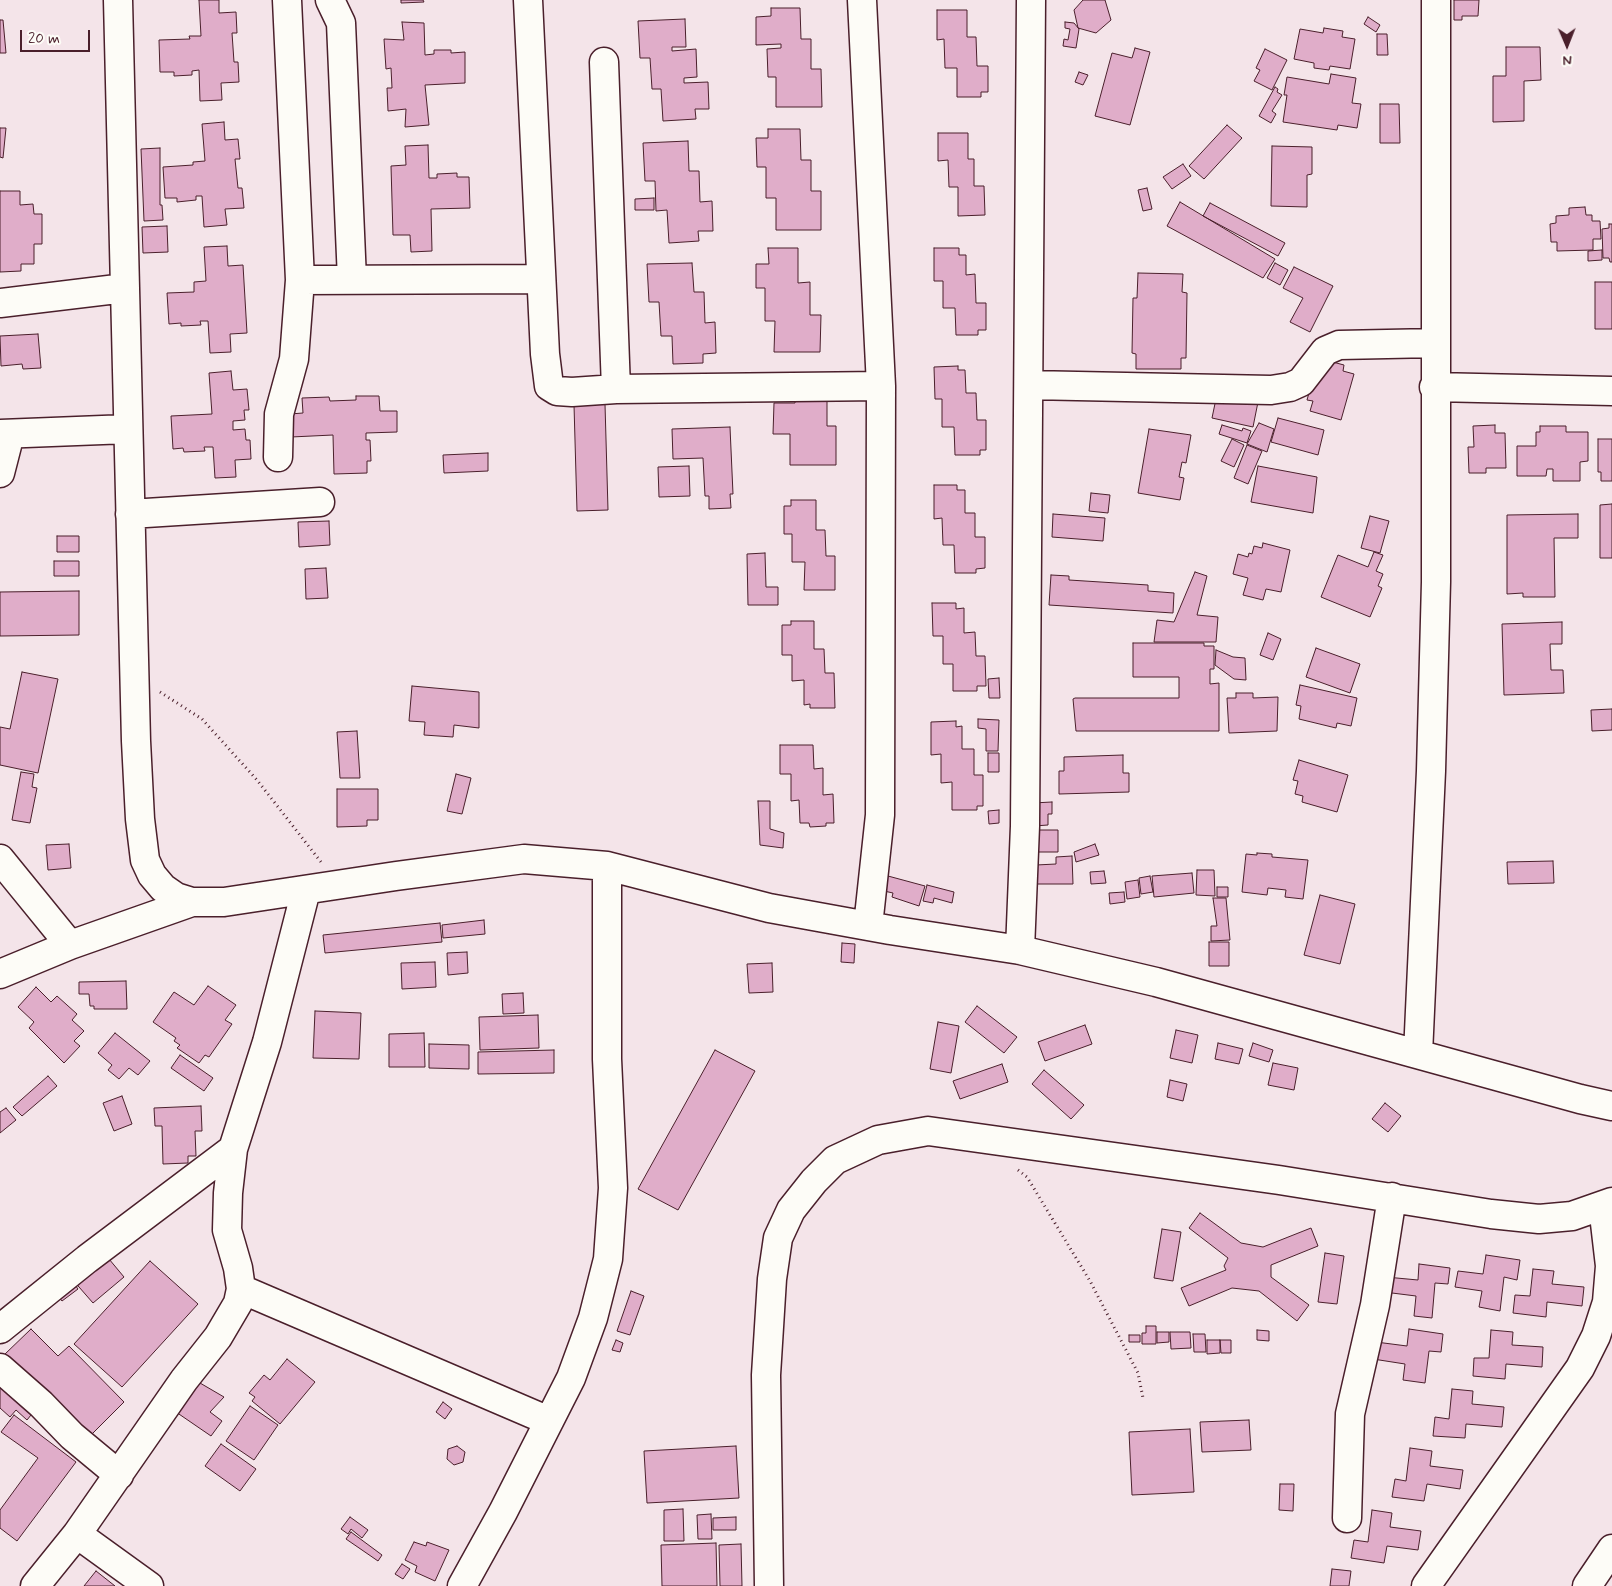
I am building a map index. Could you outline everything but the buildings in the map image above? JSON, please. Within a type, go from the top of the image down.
[{"type":"street","points":[[118,0],[134,680],[140,819],[145,860],[152,875],[163,888],[176,897],[192,902]]},
{"type":"street","points":[[278,457],[279,414],[294,359],[300,280],[287,0]]},
{"type":"street","points":[[330,0],[341,23],[352,280]]},
{"type":"street","points":[[528,0],[546,374],[549,386],[557,391],[572,392],[616,389],[881,386]]},
{"type":"street","points":[[862,0],[881,386],[880,815],[868,926]]},
{"type":"street","points":[[1020,950],[1025,826],[1031,0]]},
{"type":"street","points":[[1418,1054],[1431,770],[1436,582],[1434,387],[1436,0]]},
{"type":"street","points":[[604,62],[616,389]]},
{"type":"street","points":[[300,280],[541,279]]},
{"type":"street","points":[[0,303],[125,288]]},
{"type":"street","points":[[1029,385],[1271,390],[1290,387],[1301,382],[1325,351],[1339,345],[1435,343]]},
{"type":"street","points":[[1434,387],[1612,391]]},
{"type":"street","points":[[0,473],[5,434],[128,429]]},
{"type":"street","points":[[130,514],[320,502]]},
{"type":"street","points":[[0,859],[70,945]]},
{"type":"street","points":[[0,974],[70,945],[192,902],[242,900],[524,859],[607,866],[769,908],[1020,950],[1156,982],[1580,1099],[1612,1106]]},
{"type":"street","points":[[462,1586],[503,1512],[571,1378],[593,1318],[608,1258],[613,1188],[607,1059],[607,866]]},
{"type":"street","points":[[35,1586],[77,1534],[231,1318],[238,1303],[240,1289],[238,1268],[227,1230],[228,1193],[233,1149],[267,1042],[306,890]]},
{"type":"street","points":[[769,1586],[766,1374],[772,1279],[778,1238],[791,1210],[814,1181],[835,1160],[878,1140],[928,1131],[1392,1197],[1491,1214],[1539,1219],[1572,1216],[1608,1204],[1610,1266],[1607,1302],[1596,1336],[1580,1368],[1426,1586]]},
{"type":"street","points":[[0,1329],[88,1259],[233,1149]]},
{"type":"street","points":[[1347,1518],[1350,1414],[1375,1305],[1392,1197]]},
{"type":"street","points":[[240,1289],[549,1421]]},
{"type":"street","points":[[0,1368],[41,1404],[72,1436],[119,1475]]},
{"type":"street","points":[[77,1534],[149,1586]]},
{"type":"street","points":[[1587,1586],[1612,1548]]},
{"type":"path","points":[[134,680],[166,695],[202,719],[257,780],[338,885]]},
{"type":"path","points":[[1012,1167],[1027,1177],[1090,1281],[1138,1373],[1143,1398]]}]
